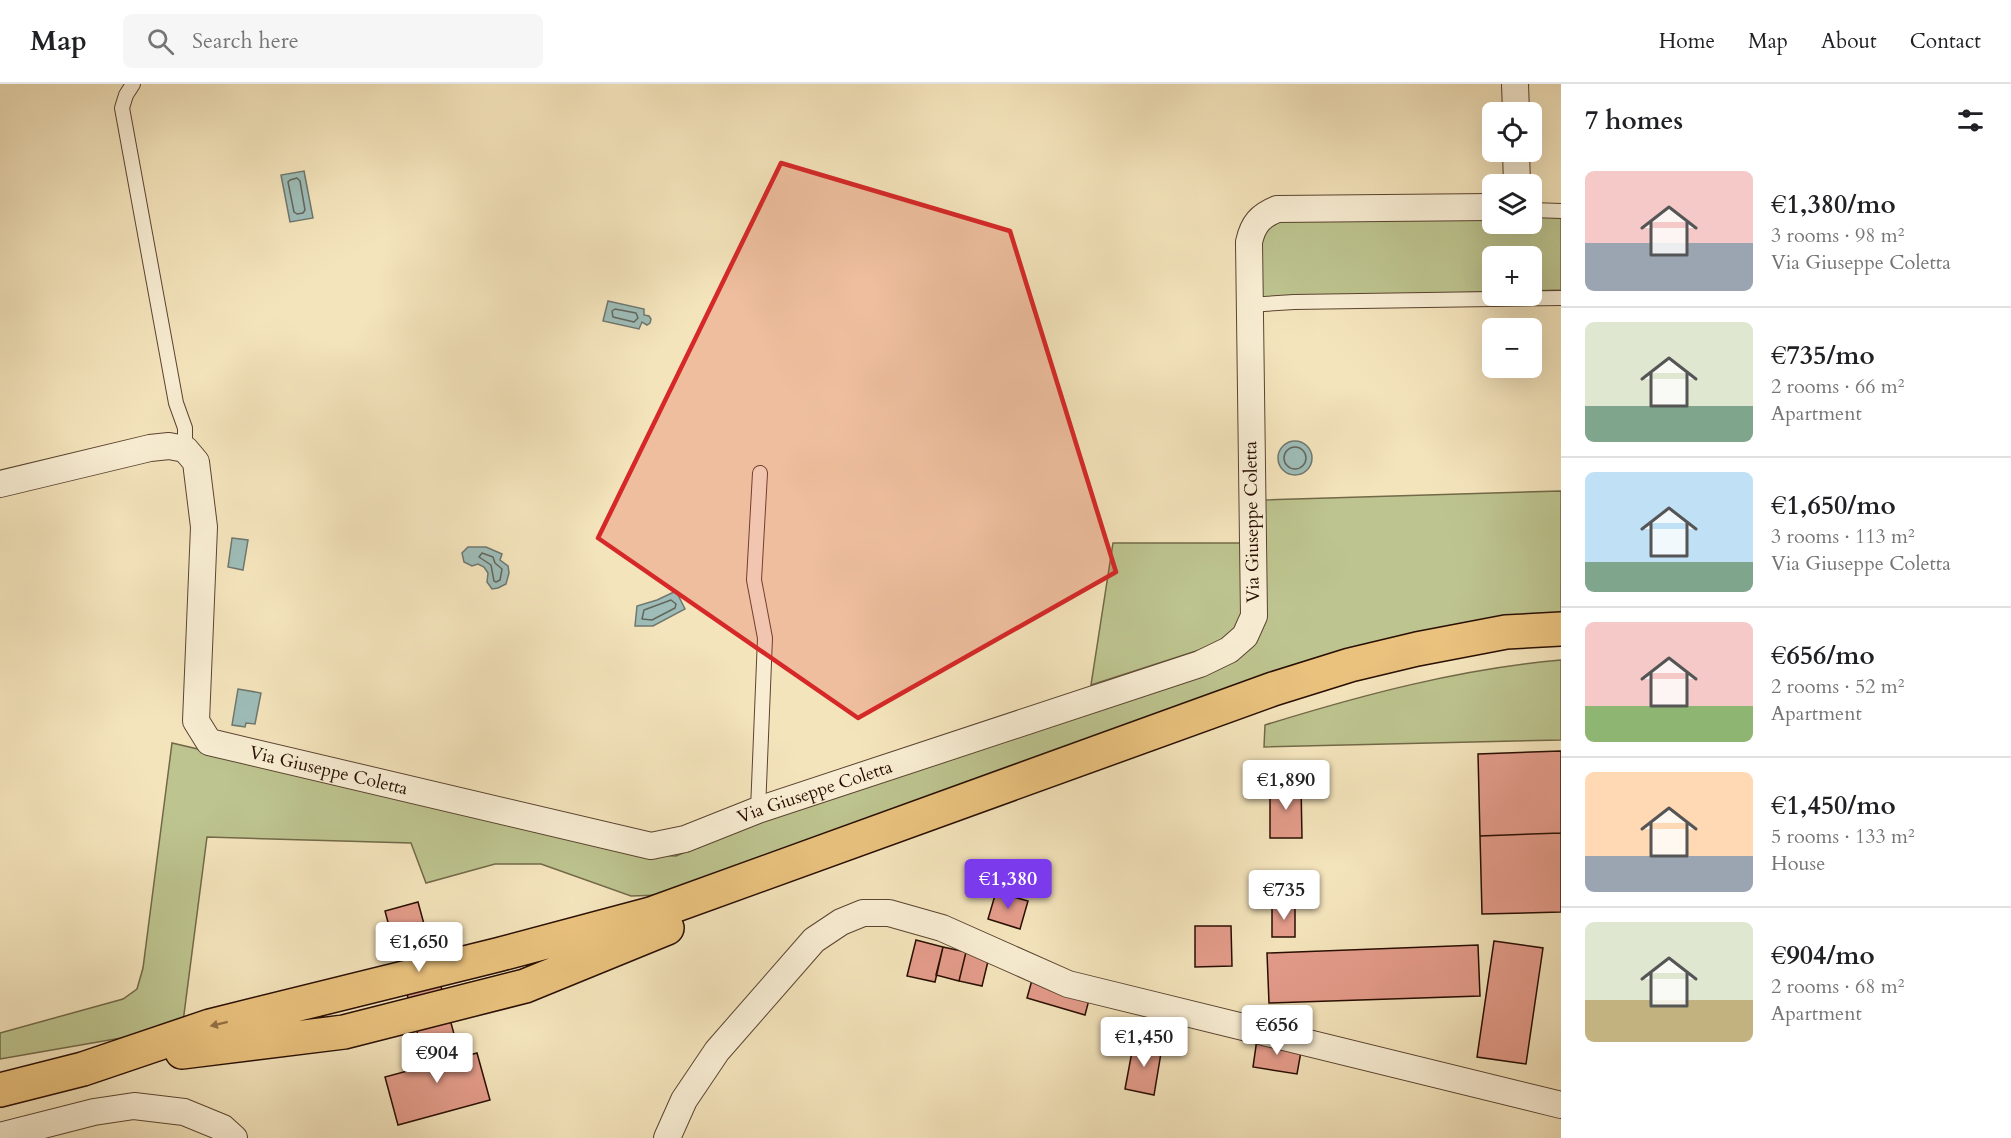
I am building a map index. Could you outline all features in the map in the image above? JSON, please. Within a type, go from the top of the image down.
[{"type":"highway","points":[[0,1090],[83,1069],[210,1026],[497,955],[651,914],[1273,689],[1350,665],[1506,632],[1561,628]]},
{"type":"highway","points":[[83,1069],[213,1047],[344,1032],[525,986],[657,932],[1312,697],[1421,668],[1508,651],[1561,648]]},
{"type":"street","points":[[1515,84],[1516,102]]},
{"type":"street","name":"Via Giuseppe Coletta","points":[[185,449],[196,462],[204,527],[196,720],[209,742],[651,846],[685,839],[758,810],[1200,664],[1229,650],[1245,636],[1254,616],[1249,242],[1252,230],[1264,214],[1278,209],[1482,207]]},
{"type":"street","points":[[0,484],[150,448],[169,446],[185,449]]},
{"type":"street","points":[[667,1138],[684,1100],[717,1051],[814,940],[841,922],[863,913],[889,913],[942,928],[1068,984],[1561,1105]]},
{"type":"street","points":[[0,1136],[94,1112],[134,1106],[184,1112],[223,1128],[234,1138]]},
{"type":"lane","points":[[133,84],[122,108],[176,404],[185,428],[185,449]]},
{"type":"lane","points":[[1542,210],[1561,211]]},
{"type":"lane","points":[[1250,305],[1561,298]]},
{"type":"lane","points":[[758,810],[765,638],[754,580],[760,473]]},
{"type":"highlighted area","points":[[781,163],[1010,231],[1116,572],[858,718],[598,538]]},
{"type":"green space","points":[[1561,216],[1561,290],[1542,291],[1542,246],[1482,246],[1482,292],[1260,297],[1260,243],[1266,227],[1289,217],[1482,217],[1482,234],[1542,234],[1542,217]]},
{"type":"green space","points":[[1561,491],[1561,616],[662,895],[631,896],[541,864],[495,864],[426,883],[411,843],[207,837],[183,1022],[121,1038],[0,1059],[0,1033],[123,999],[137,989],[143,968],[172,743],[651,855],[676,856],[754,823],[1243,650],[1260,500]]},
{"type":"green space","points":[[1113,543],[1245,543],[1245,601],[1238,625],[1218,644],[1091,685]]},
{"type":"green space","points":[[1561,660],[1561,740],[1264,747],[1265,725],[1301,714],[1448,677]]},
{"type":"water","points":[[304,171],[313,218],[290,222],[281,175]]},
{"type":"water","points":[[608,301],[644,309],[644,315],[651,319],[650,323],[647,325],[642,322],[639,329],[603,321]]},
{"type":"water","points":[[1295,441],[1307,446],[1312,458],[1307,470],[1295,475],[1283,470],[1278,458],[1283,446]]},
{"type":"water","points":[[232,538],[248,540],[243,570],[228,567]]},
{"type":"water","points":[[468,547],[486,547],[502,554],[500,560],[508,566],[509,573],[506,584],[492,589],[487,582],[488,573],[484,567],[478,564],[472,566],[464,562],[462,553]]},
{"type":"water","points":[[676,591],[685,609],[653,626],[635,626],[637,606]]},
{"type":"water","points":[[238,689],[261,693],[255,724],[246,723],[245,727],[232,725]]},
{"type":"building","points":[[1561,751],[1561,833],[1480,836],[1478,754]]},
{"type":"building","points":[[1270,784],[1301,784],[1302,838],[1270,838]]},
{"type":"building","points":[[1561,833],[1561,912],[1482,914],[1480,836]]},
{"type":"building","points":[[996,892],[1028,901],[1020,929],[988,919]]},
{"type":"building","points":[[418,902],[454,1034],[420,1043],[385,911]]},
{"type":"building","points":[[1295,904],[1295,937],[1272,937],[1272,905]]},
{"type":"building","points":[[1195,926],[1231,926],[1232,966],[1195,967]]},
{"type":"building","points":[[916,940],[943,947],[935,982],[907,976]]},
{"type":"building","points":[[1494,941],[1543,948],[1526,1064],[1477,1057]]},
{"type":"building","points":[[1478,945],[1480,996],[1269,1003],[1267,953]]},
{"type":"building","points":[[943,947],[966,952],[959,981],[936,975]]},
{"type":"building","points":[[966,952],[989,957],[982,986],[959,981]]},
{"type":"building","points":[[1032,980],[1090,996],[1085,1015],[1027,998]]},
{"type":"building","points":[[448,1036],[455,1059],[477,1053],[490,1100],[398,1125],[385,1077],[426,1066],[420,1043]]},
{"type":"building","points":[[1257,1039],[1302,1046],[1297,1074],[1253,1067]]},
{"type":"building","points":[[1134,1041],[1162,1047],[1154,1095],[1125,1089]]}]
